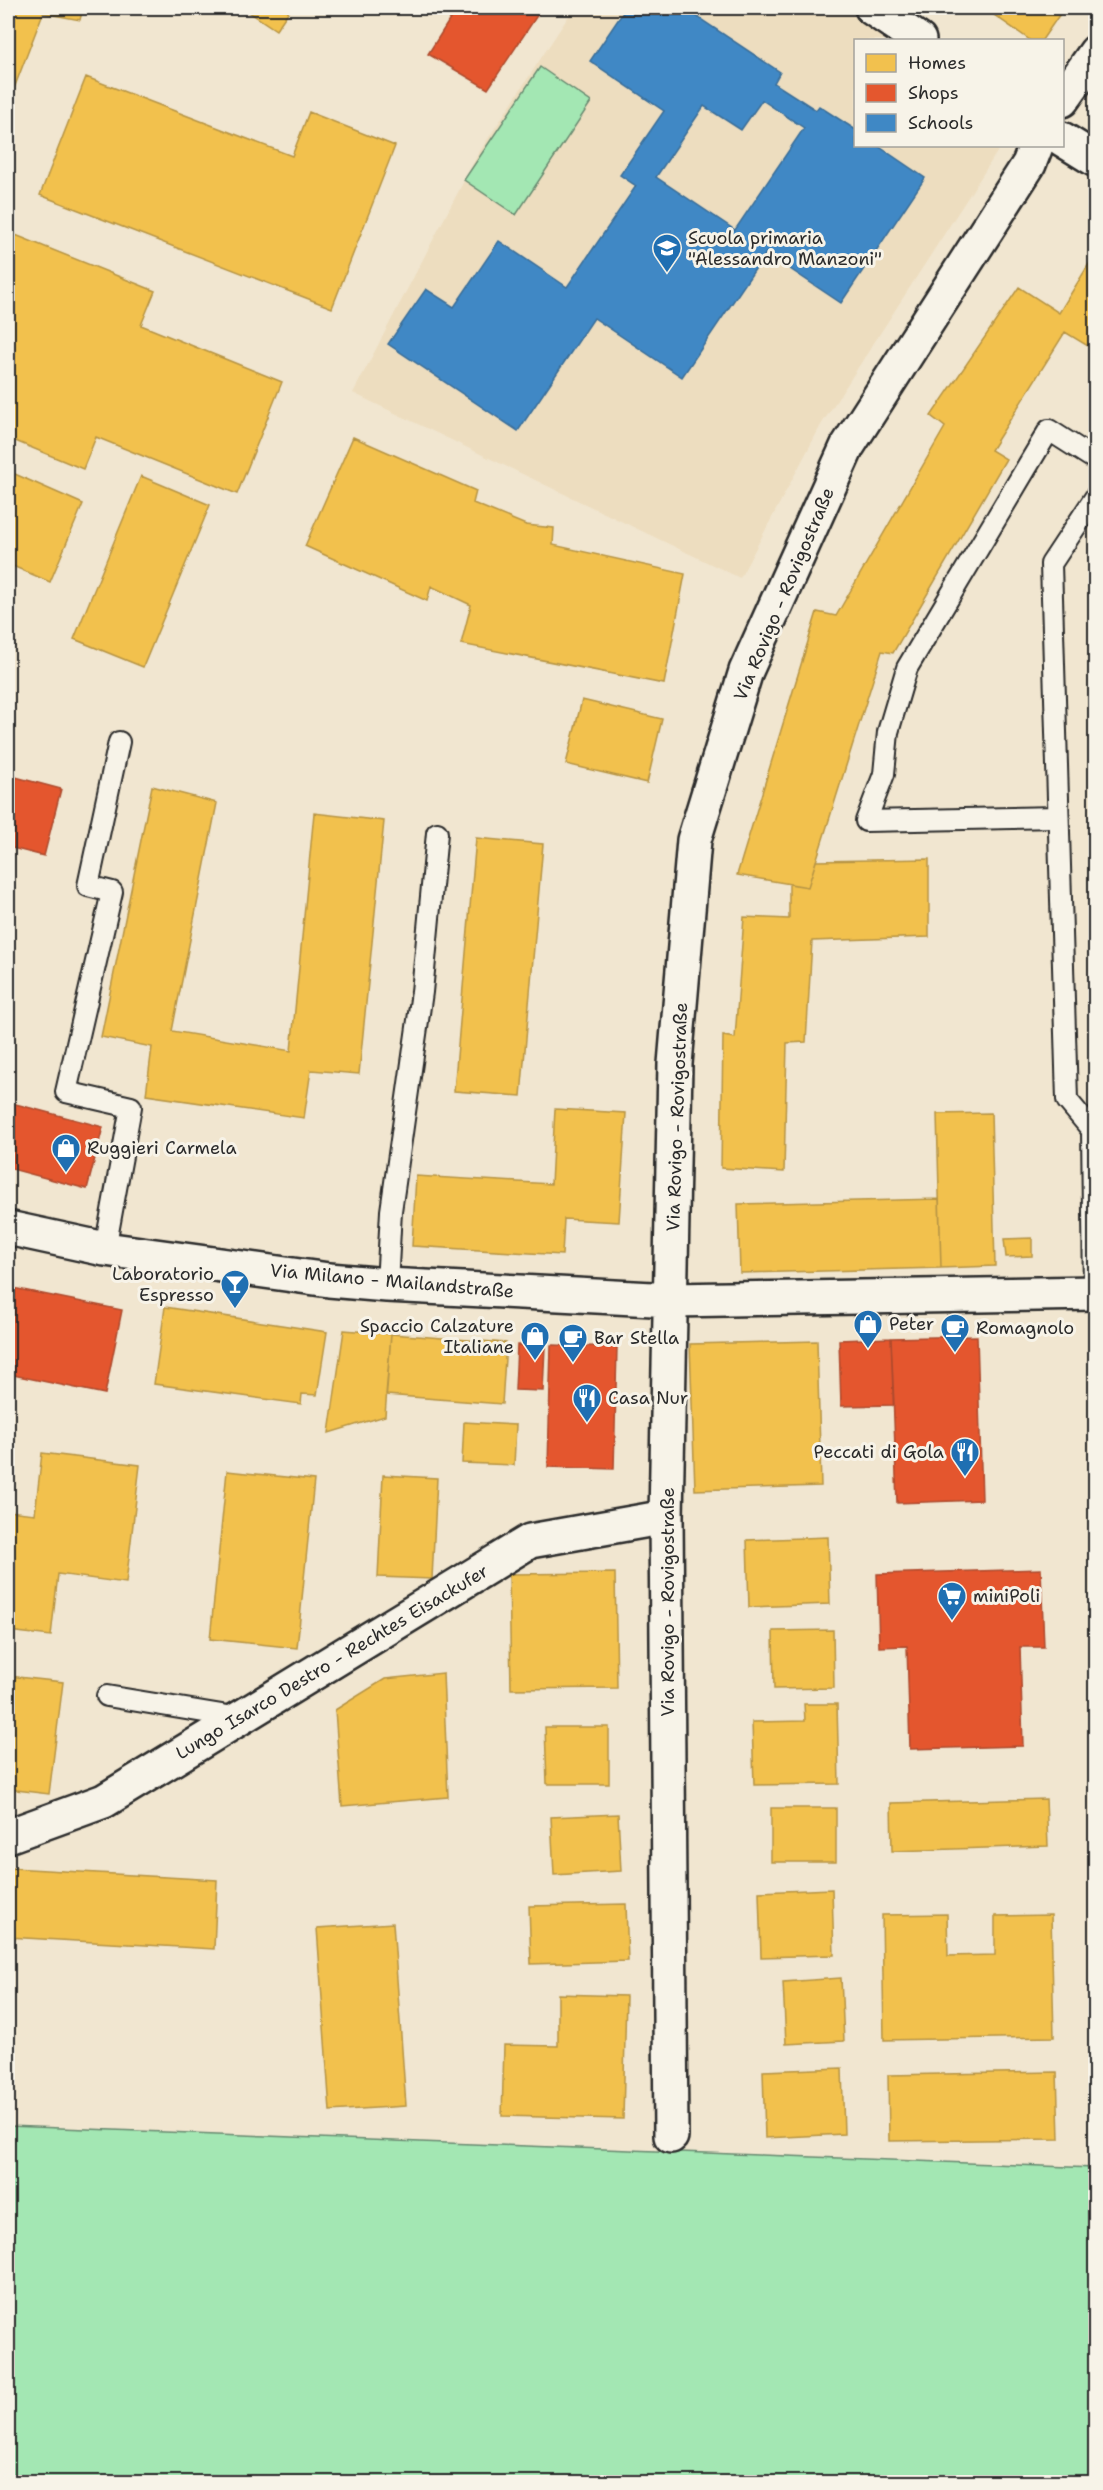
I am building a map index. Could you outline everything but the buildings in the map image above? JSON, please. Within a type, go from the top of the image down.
[{"type":"street","points":[[872,8],[918,39]]},
{"type":"street","points":[[1064,97],[1095,52]]},
{"type":"street","points":[[1064,140],[1095,160]]},
{"type":"street","name":"Via Rovigo - Rovigostraße","points":[[671,2136],[666,1517],[675,1064],[694,840],[746,671],[847,447],[1029,164],[1036,147]]},
{"type":"street","name":"Via Milano - Mailandstraße","points":[[8,1228],[105,1249],[329,1280],[387,1285],[672,1300],[1095,1293]]},
{"type":"street","name":"Lungo Isarco Destro - Rechtes Eisackufer","points":[[8,1836],[104,1801],[530,1541],[666,1517]]},
{"type":"lane","points":[[1058,817],[866,821],[884,774],[888,732],[907,668],[1048,430],[1095,460]]},
{"type":"lane","points":[[1095,496],[1051,564],[1067,1100],[1094,1130],[1095,1293]]},
{"type":"lane","points":[[105,1249],[131,1107],[66,1092],[112,892],[88,886],[119,742]]},
{"type":"lane","points":[[387,1285],[391,1211],[422,992],[437,833]]},
{"type":"lane","points":[[107,1696],[240,1718]]},
{"type":"shaded area","name":"Scuola primaria \"Alessandro Manzoni\"","points":[[574,8],[850,8],[896,39],[854,39],[854,147],[1000,147],[821,425],[740,578],[353,393],[478,154]]},
{"type":"green space","points":[[540,67],[591,102],[516,215],[464,180]]},
{"type":"green space","points":[[8,2126],[1095,2168],[1095,2482],[8,2482]]},
{"type":"place","name":"Scuola primaria \"Alessandro Manzoni\"","points":[[667,274]]},
{"type":"place","name":"Ruggieri Carmela","points":[[66,1174]]},
{"type":"place","name":"Laboratorio Espresso","points":[[235,1310]]},
{"type":"place","name":"Peter","points":[[868,1350]]},
{"type":"place","name":"Romagnolo","points":[[955,1354]]},
{"type":"place","name":"Spaccio Calzature Italiane","points":[[535,1362]]},
{"type":"place","name":"Bar Stella","points":[[573,1364]]},
{"type":"place","name":"Casa Nur","points":[[587,1424]]},
{"type":"place","name":"Peccati di Gola","points":[[965,1478]]},
{"type":"place","name":"miniPoli","points":[[952,1622]]}]
